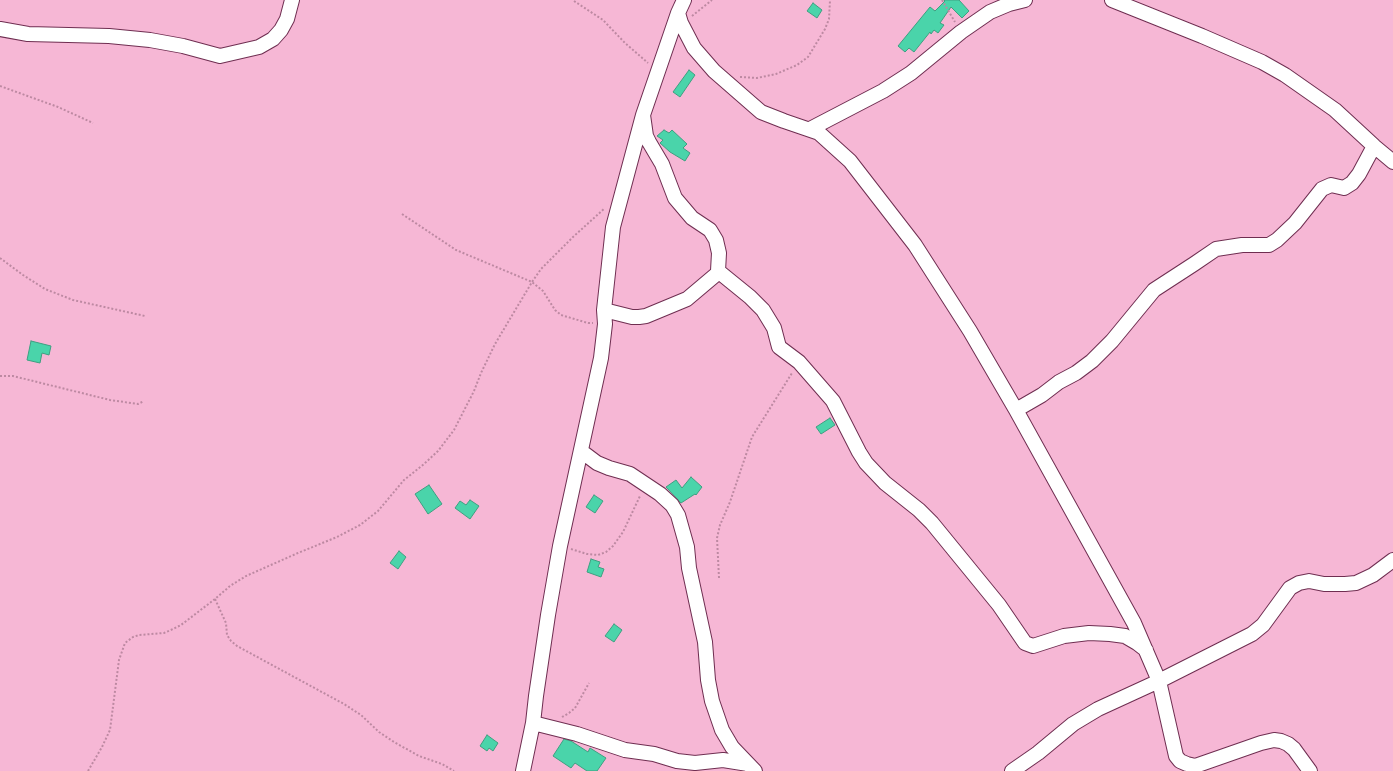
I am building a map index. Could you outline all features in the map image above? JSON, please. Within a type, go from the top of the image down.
[{"type":"street","points":[[0,29],[28,34],[109,36],[150,40],[183,46],[220,56],[259,48],[273,39],[287,20],[292,0]]},
{"type":"street","points":[[810,129],[888,88],[911,73],[961,32],[990,12],[1009,4],[1025,0]]},
{"type":"street","points":[[1112,0],[1202,36],[1262,62],[1286,75],[1335,110],[1393,162]]},
{"type":"street","points":[[524,771],[533,724],[548,615],[560,546],[601,358],[613,227],[643,115],[681,12]]},
{"type":"street","points":[[681,12],[694,48],[714,71],[753,106],[767,115],[819,133],[850,161],[915,245],[970,331],[1016,410],[1134,623],[1158,681],[1176,756],[1187,764],[1195,766],[1261,743],[1274,740],[1288,744],[1294,749],[1310,771]]},
{"type":"street","points":[[604,317],[639,318],[646,316],[687,299],[719,272],[719,253],[716,240],[710,230],[692,218],[675,198],[662,164],[648,142],[643,115]]},
{"type":"street","points":[[1016,410],[1036,400],[1059,382],[1076,373],[1092,361],[1112,341],[1154,290],[1188,267],[1216,249],[1242,245],[1269,245],[1277,240],[1295,223],[1322,189],[1331,185],[1344,188],[1352,183],[1359,174],[1374,146]]},
{"type":"street","points":[[719,272],[750,297],[763,310],[774,328],[779,347],[799,362],[834,400],[859,452],[866,463],[885,483],[919,510],[932,524],[998,605],[1025,643],[1033,646],[1064,636],[1089,633],[1110,634],[1125,636],[1146,650]]},
{"type":"street","points":[[581,451],[609,468],[630,474],[666,499],[672,505],[680,522],[687,547],[689,568],[705,642],[708,680],[712,701],[722,730],[732,747],[752,767]]},
{"type":"street","points":[[1012,771],[1038,753],[1073,724],[1098,709],[1252,634],[1294,585],[1309,581],[1324,584],[1345,584],[1356,582],[1373,575],[1393,560]]},
{"type":"street","points":[[1125,636],[1134,623]]},
{"type":"street","points":[[533,724],[577,734],[625,750],[654,754],[677,761],[718,766],[724,760],[752,767]]},
{"type":"path","points":[[681,12],[695,14],[712,0]]},
{"type":"path","points":[[738,77],[757,78],[776,74],[798,65],[808,58],[825,29],[829,19],[830,0]]},
{"type":"path","points":[[942,0],[961,32]]},
{"type":"path","points":[[574,1],[603,20],[625,43],[658,72]]},
{"type":"path","points":[[0,86],[58,107],[93,122]]},
{"type":"path","points":[[88,771],[110,730],[119,660],[126,643],[133,637],[139,635],[164,633],[173,629],[215,599],[230,586],[246,576],[337,537],[360,525],[378,511],[404,480],[438,451],[454,430],[474,391],[495,344],[541,269],[608,205]]},
{"type":"path","points":[[402,214],[456,250],[532,282],[543,291],[561,315],[588,323],[604,317]]},
{"type":"path","points":[[0,258],[45,289],[73,300],[145,316]]},
{"type":"path","points":[[719,578],[717,538],[720,525],[735,488],[752,437],[799,362]]},
{"type":"path","points":[[0,376],[13,376],[110,400],[138,404],[144,401]]},
{"type":"path","points":[[560,546],[587,554],[598,555],[606,552],[613,546],[623,532],[646,485]]},
{"type":"path","points":[[215,599],[226,623],[227,635],[237,646],[361,714],[379,732],[394,742],[419,756],[442,764],[454,771]]},
{"type":"path","points":[[560,718],[575,708],[589,683]]},
{"type":"building","points":[[944,0],[959,0],[969,11],[962,18],[951,7],[940,23],[944,25],[938,33],[934,30],[931,34],[930,32],[914,52],[909,48],[905,52],[898,46],[930,7],[935,11],[945,1]]},
{"type":"building","points":[[813,3],[822,10],[817,18],[807,11]]},
{"type":"building","points":[[689,70],[695,75],[680,97],[673,92]]},
{"type":"building","points":[[664,130],[669,133],[672,130],[687,144],[683,148],[690,153],[685,161],[670,152],[660,143],[663,140],[657,136]]},
{"type":"building","points":[[31,341],[51,346],[49,355],[42,353],[40,363],[27,360]]},
{"type":"building","points":[[830,418],[835,425],[821,434],[816,427]]},
{"type":"building","points":[[691,477],[702,487],[696,495],[695,494],[681,503],[666,487],[676,480],[682,488]]},
{"type":"building","points":[[429,485],[442,504],[428,514],[415,494]]},
{"type":"building","points":[[594,495],[603,501],[595,513],[586,507]]},
{"type":"building","points":[[470,500],[479,506],[470,519],[455,508],[460,501],[466,505]]},
{"type":"building","points":[[399,551],[406,557],[398,569],[390,563]]},
{"type":"building","points":[[591,559],[600,562],[598,567],[604,569],[601,577],[587,572]]},
{"type":"building","points":[[614,624],[622,630],[614,642],[605,636]]},
{"type":"building","points":[[487,735],[498,743],[493,751],[489,748],[487,751],[480,746]]},
{"type":"building","points":[[564,739],[571,741],[588,752],[590,748],[606,758],[597,771],[587,771],[575,763],[571,768],[553,756]]}]
